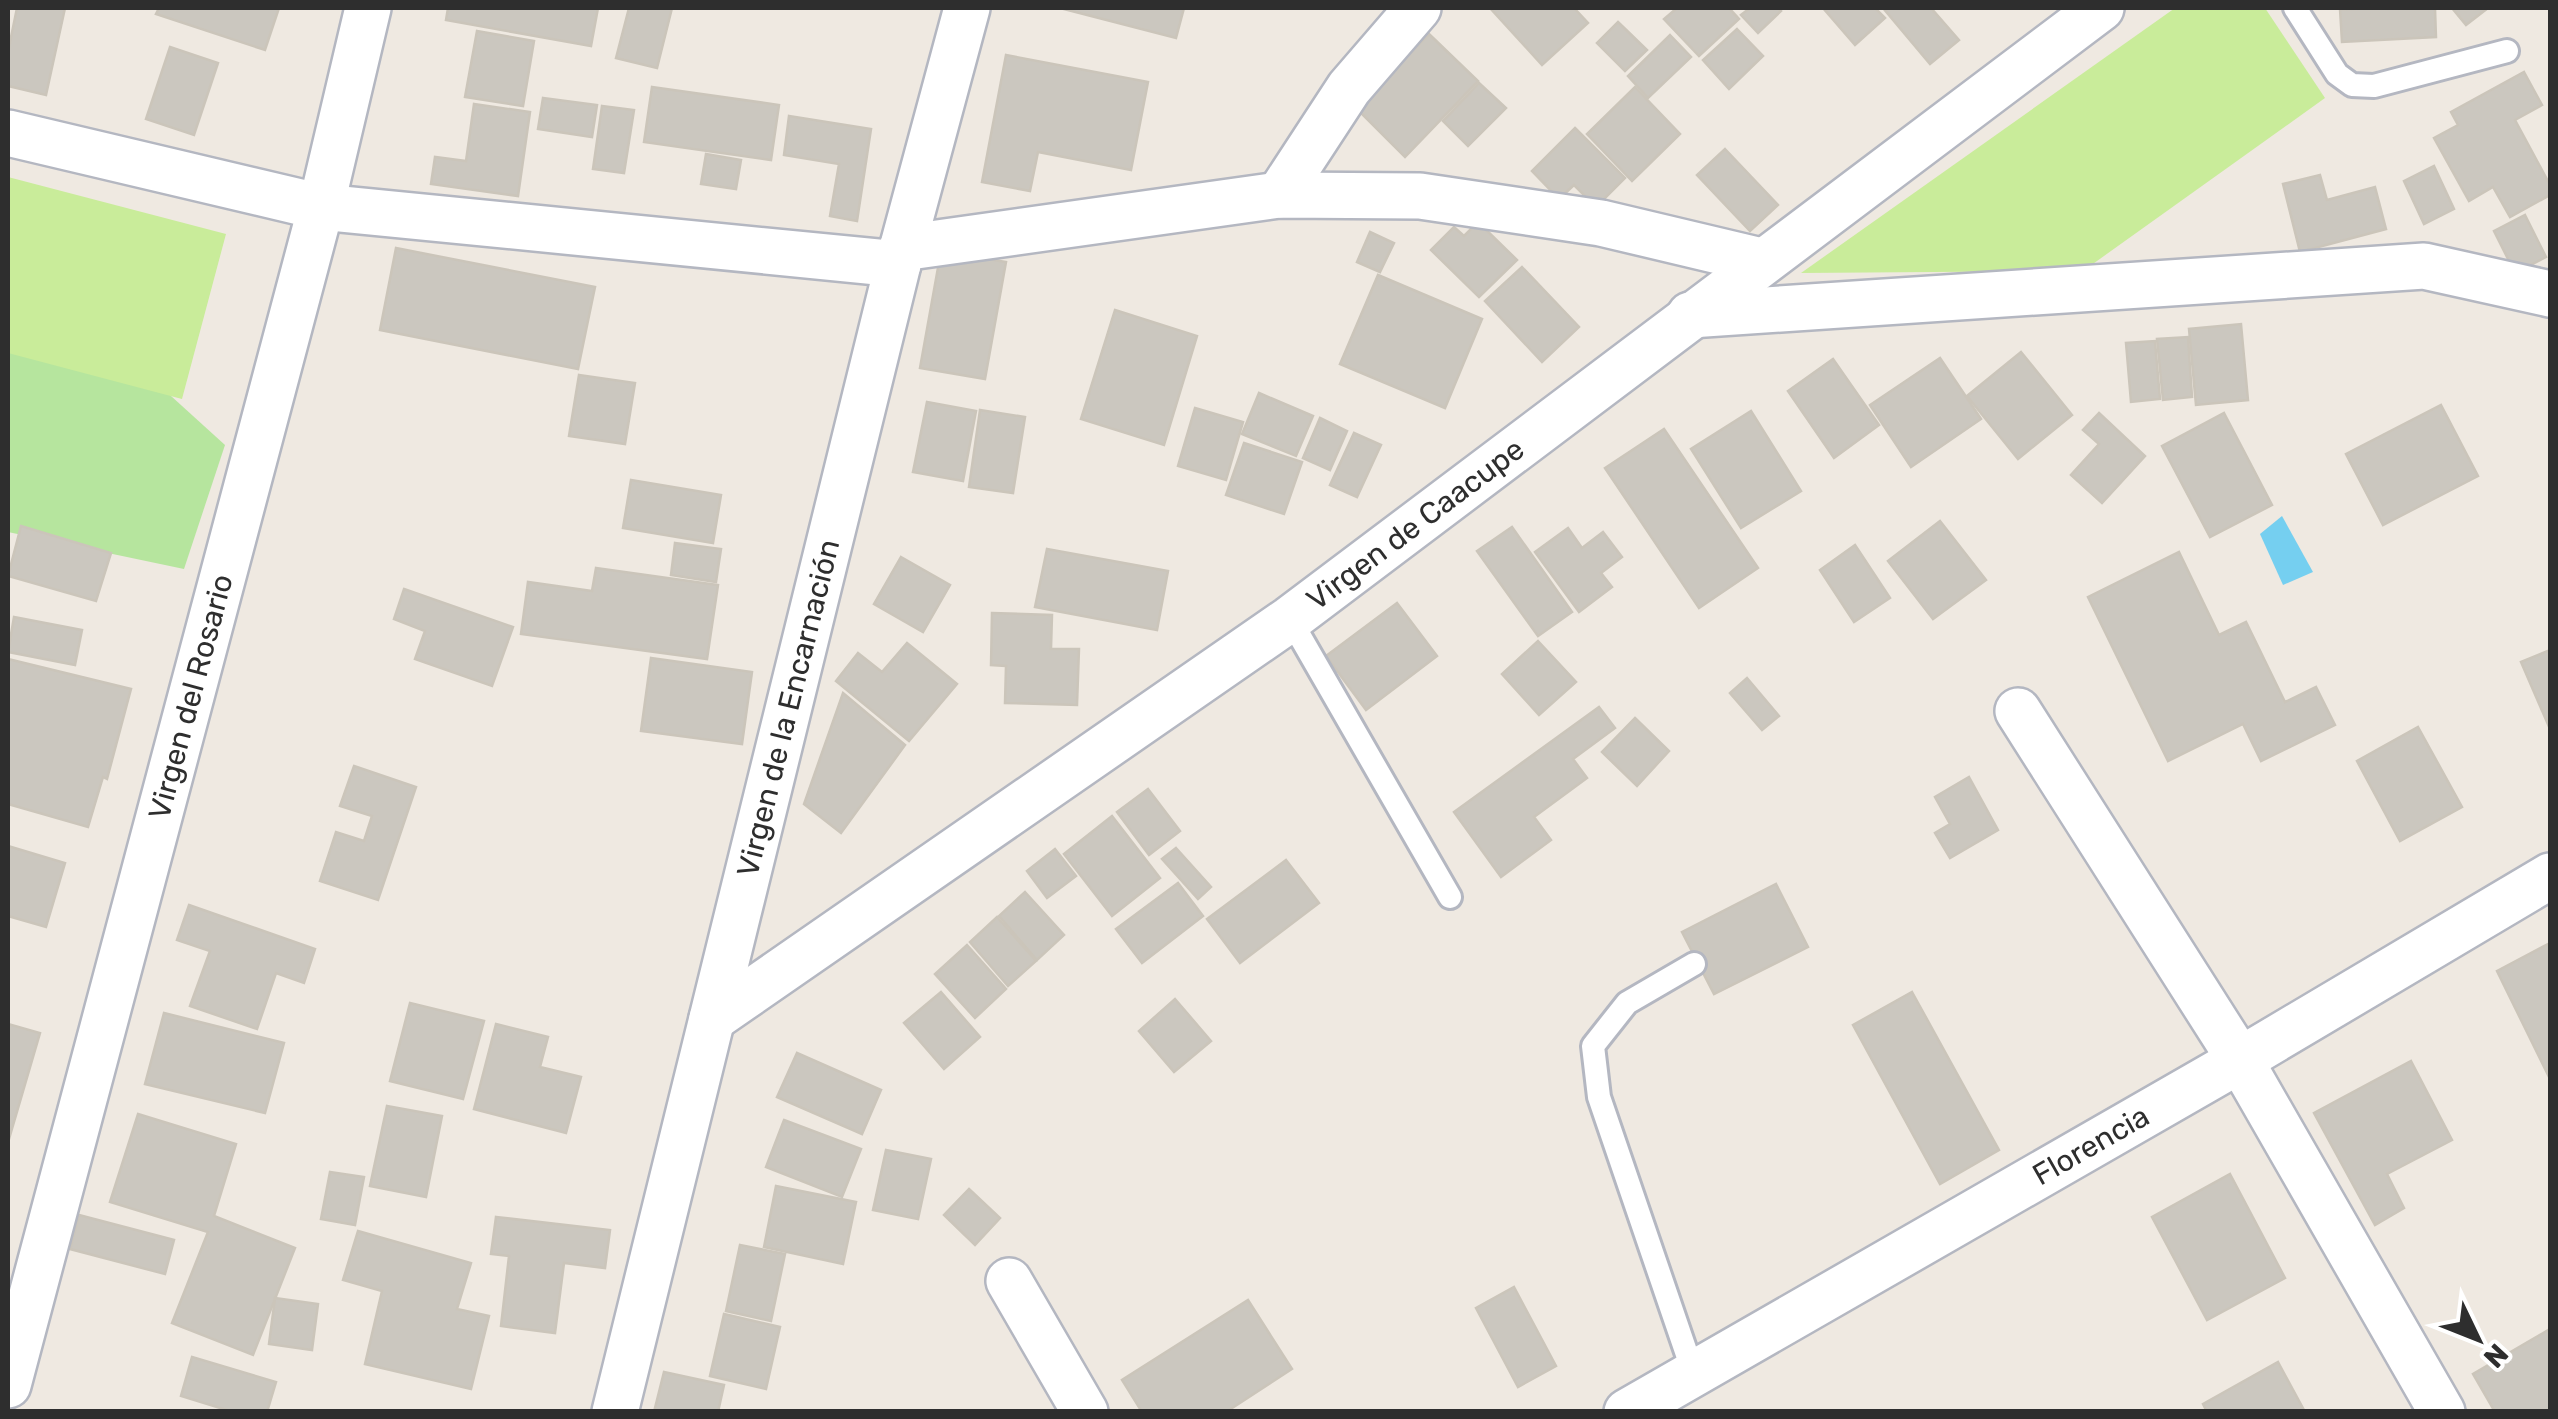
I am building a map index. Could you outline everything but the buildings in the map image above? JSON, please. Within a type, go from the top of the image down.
[{"type":"street","name":"Virgen del Rosario","points":[[8,1385],[321,207],[368,8]]},
{"type":"street","name":"Virgen de la Encarnación","points":[[615,1412],[900,256],[966,8]]},
{"type":"street","points":[[1278,194],[1349,88],[1418,8]]},
{"type":"street","name":"Virgen de Caacupe","points":[[712,1019],[1290,619],[2101,8]]},
{"type":"street","points":[[8,132],[321,207],[900,256],[1278,194],[1420,196],[1600,223],[1761,261]]},
{"type":"street","points":[[1690,315],[2424,266],[2550,294]]},
{"type":"street","points":[[2018,711],[2240,1060],[2442,1412]]},
{"type":"street","name":"Florencia","points":[[1627,1412],[2240,1060],[2550,876]]},
{"type":"street","points":[[1009,1281],[1086,1412]]},
{"type":"lane","points":[[2295,8],[2337,74],[2352,85],[2374,86],[2507,51]]},
{"type":"lane","points":[[1290,619],[1450,897]]},
{"type":"lane","points":[[1693,1372],[1599,1098],[1593,1046],[1627,1003],[1694,964]]},
{"type":"green space","points":[[2175,8],[2265,8],[2325,98],[2083,271],[1801,273]]},
{"type":"green space","points":[[8,177],[226,234],[182,399],[8,353]]},
{"type":"green space","points":[[8,248],[225,445],[184,569],[8,532]]},
{"type":"water","points":[[2282,516],[2313,572],[2283,585],[2260,534]]}]
